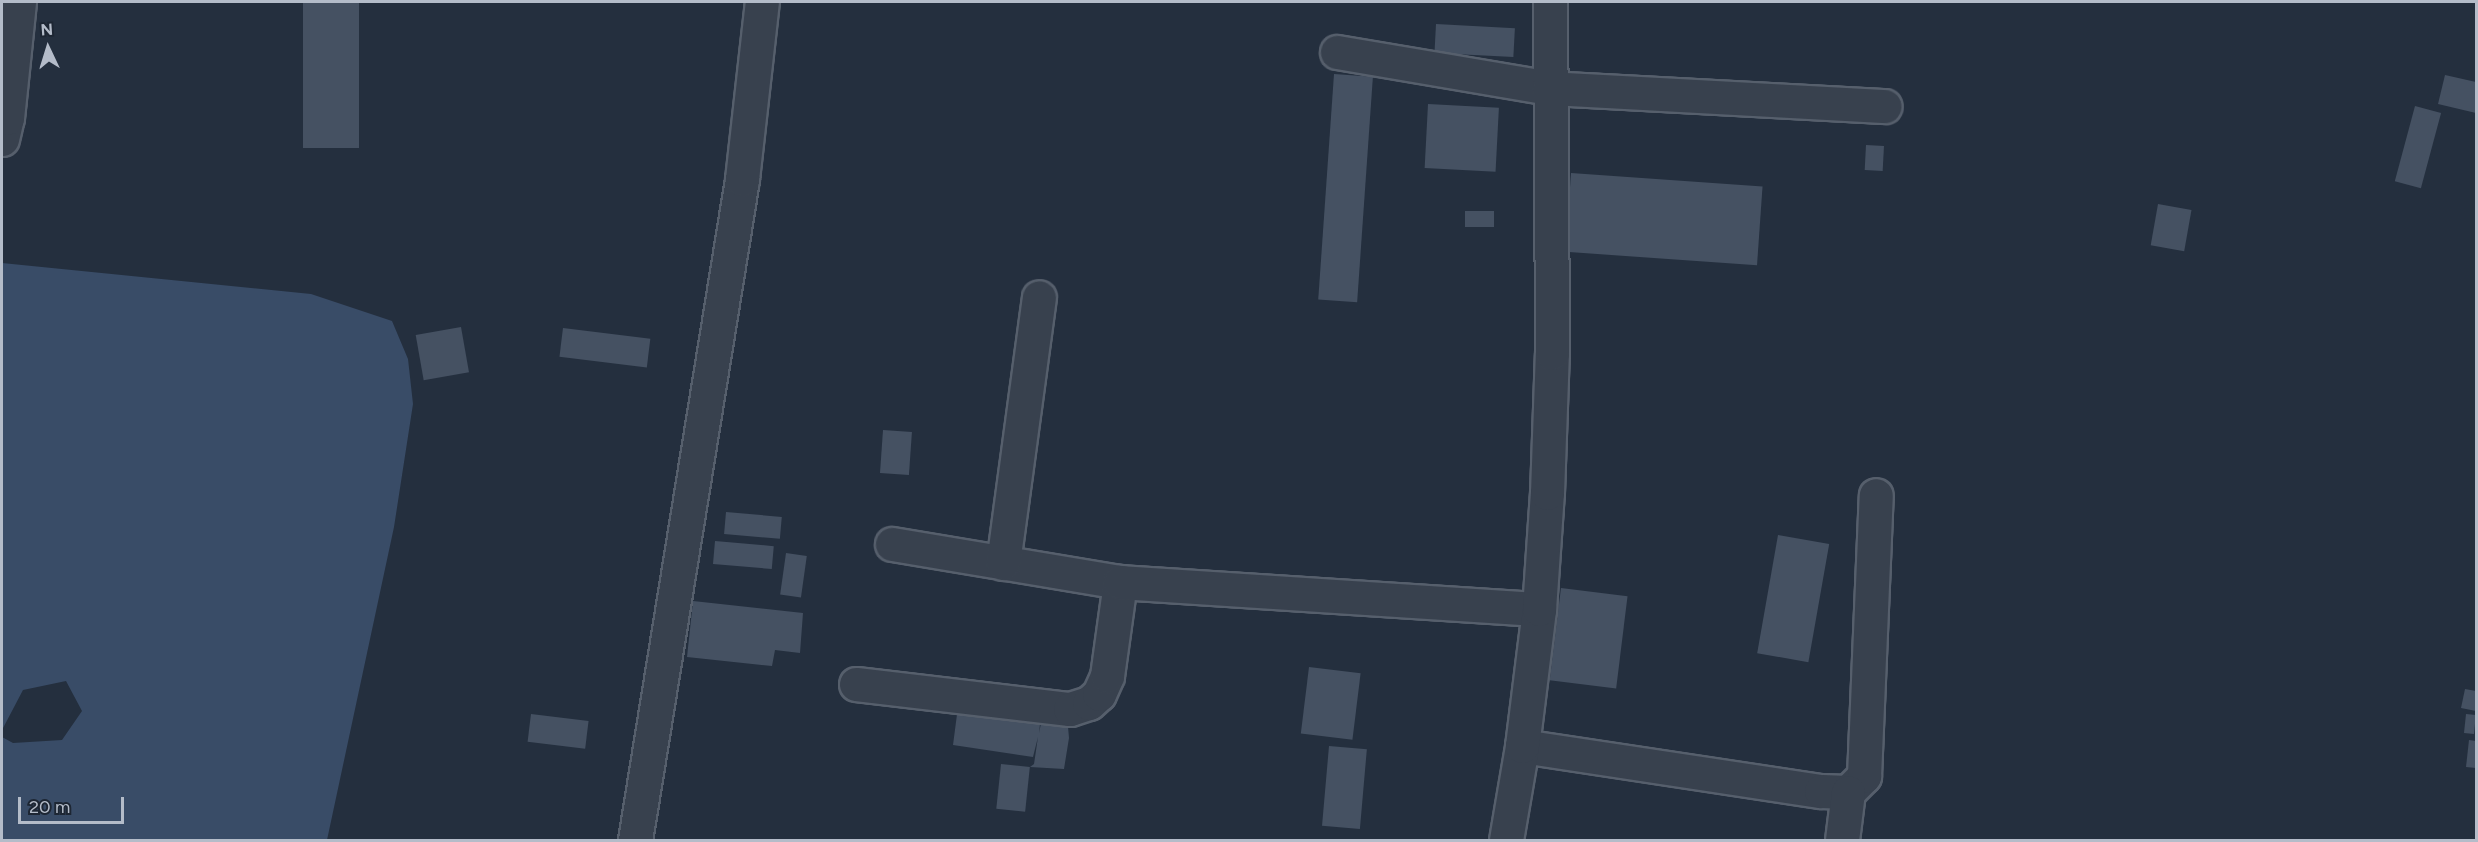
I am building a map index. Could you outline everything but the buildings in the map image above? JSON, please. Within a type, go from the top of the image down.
[{"type":"street","points":[[2,139],[7,118],[19,2]]},
{"type":"street","points":[[635,840],[742,179],[762,2]]},
{"type":"street","points":[[1506,840],[1522,746],[1539,609],[1547,493],[1552,353],[1550,2]]},
{"type":"street","points":[[1337,52],[1549,87],[1885,106]]},
{"type":"street","points":[[1003,563],[1039,297]]},
{"type":"street","points":[[1842,840],[1848,792],[1863,776],[1876,495]]},
{"type":"street","points":[[892,544],[1120,582],[1539,609]]},
{"type":"street","points":[[856,684],[1071,709],[1089,703],[1099,694],[1107,676],[1120,582]]},
{"type":"street","points":[[1522,746],[1821,791],[1848,792]]},
{"type":"water","points":[[2,263],[311,294],[392,321],[408,359],[413,404],[394,527],[327,840],[2,840],[2,737],[13,743],[62,740],[82,711],[66,681],[23,690],[2,730]]}]
